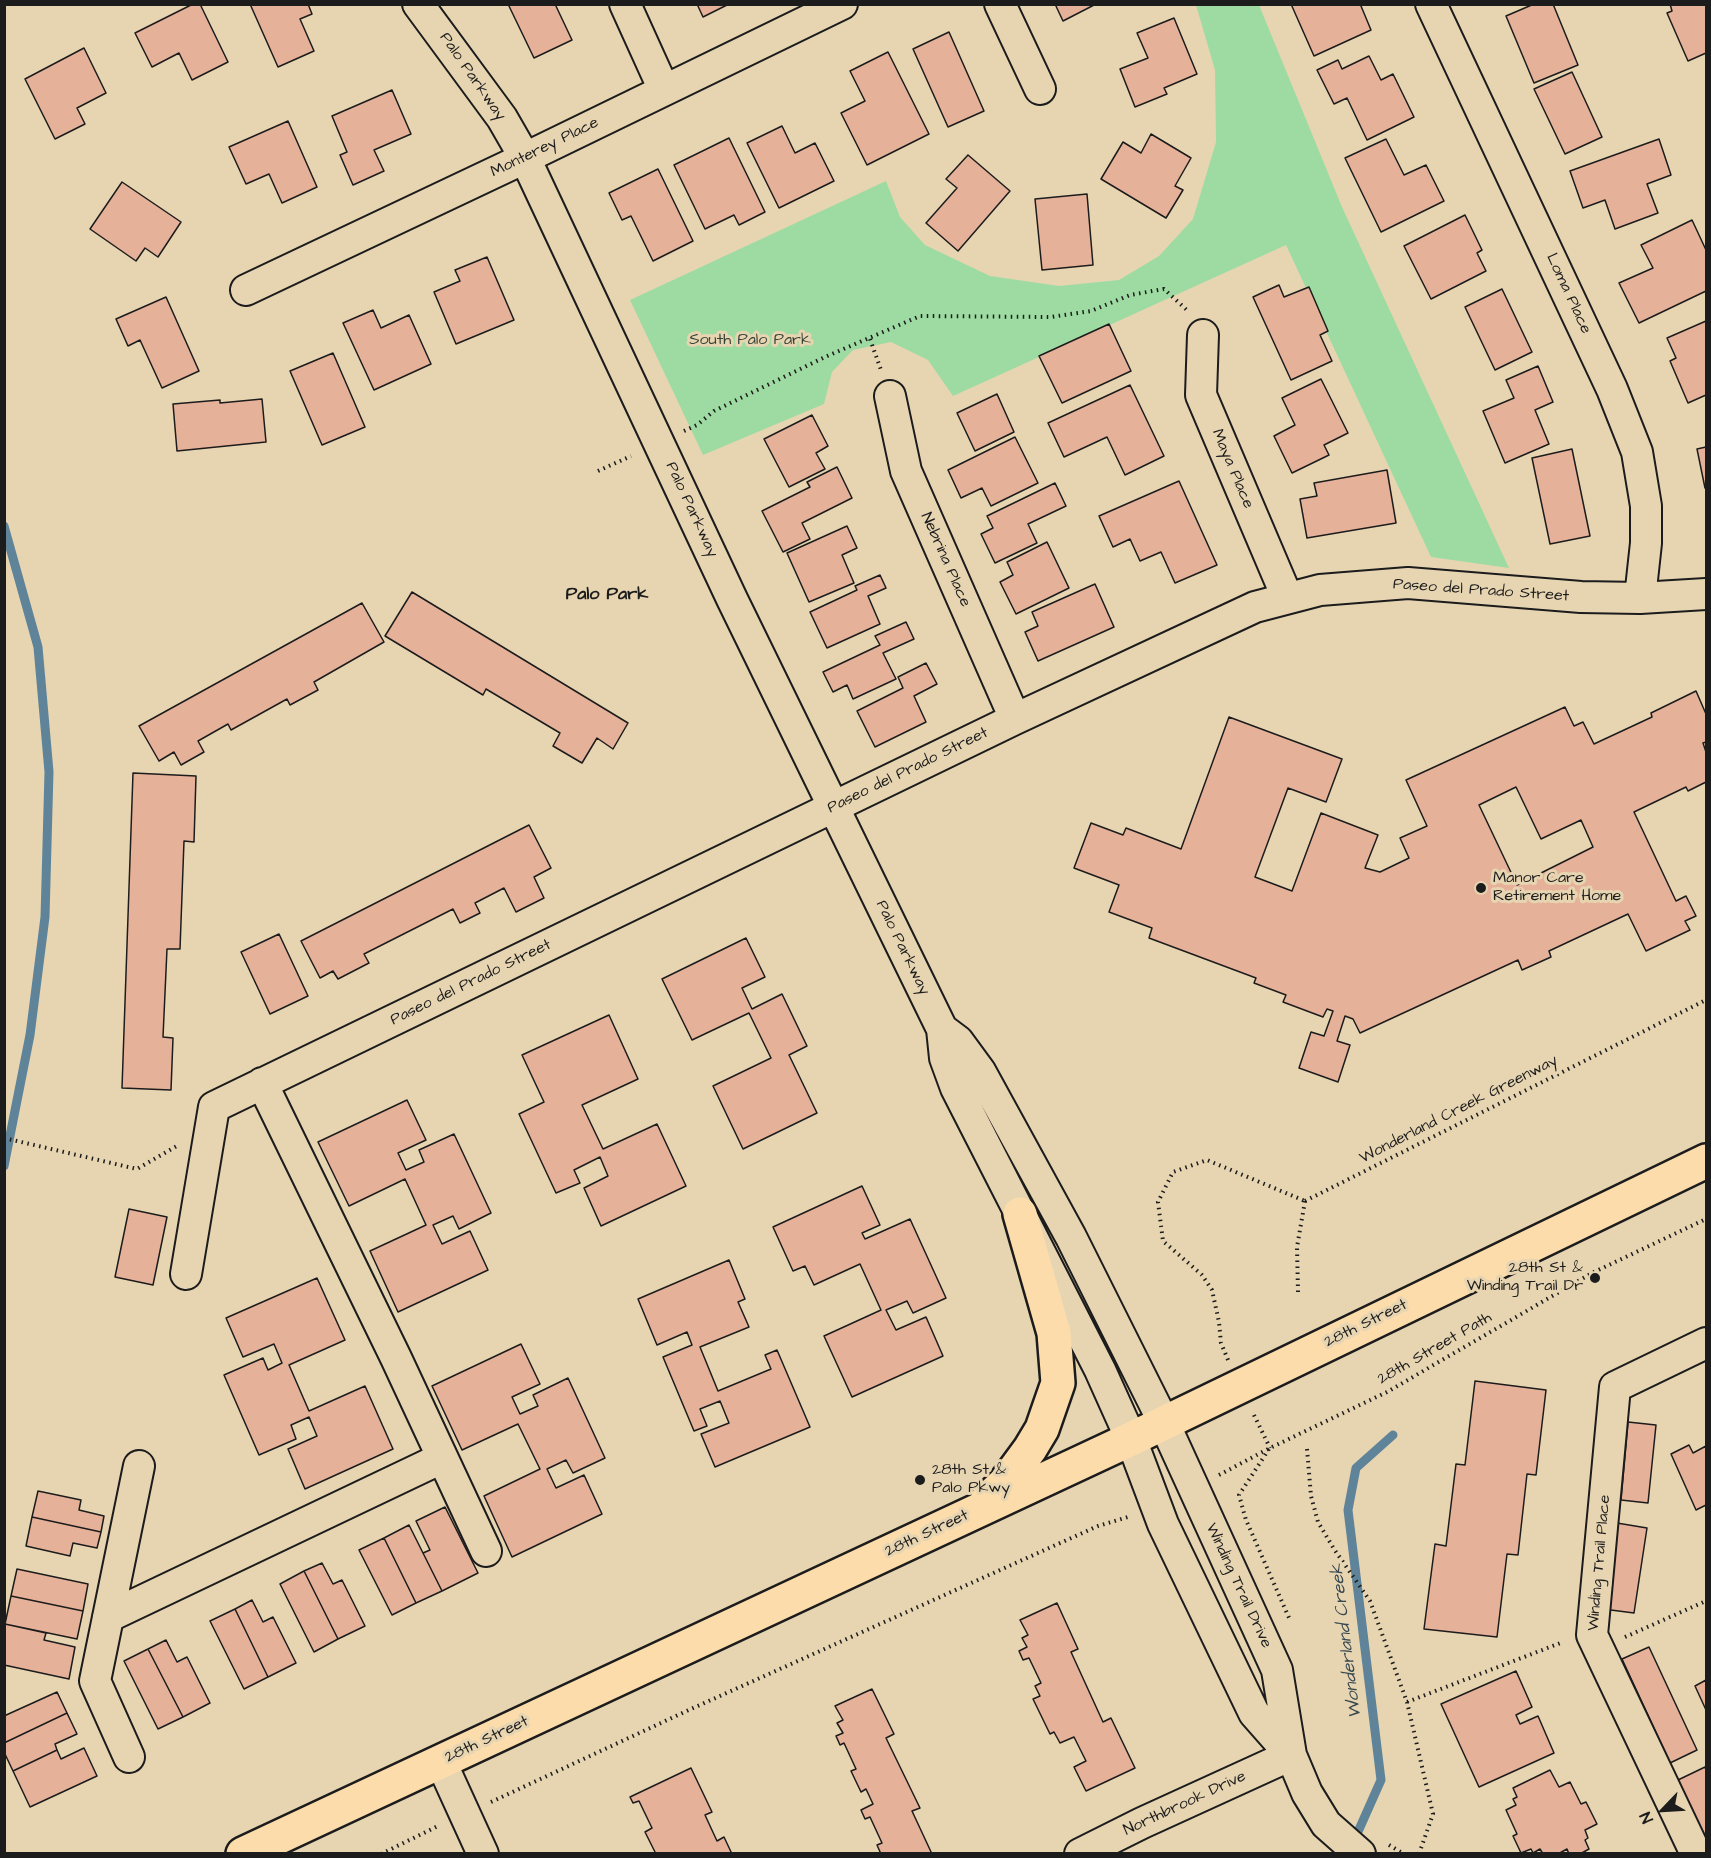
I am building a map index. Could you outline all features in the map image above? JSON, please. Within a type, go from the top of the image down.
[{"type":"highway","name":"28th Street","points":[[243,1854],[1131,1439],[1707,1161]]},
{"type":"highway","points":[[976,1511],[1005,1483],[1030,1449],[1042,1429],[1058,1383],[1054,1333],[1020,1214]]},
{"type":"street","name":"Palo Parkway","points":[[418,4],[496,108],[525,159],[833,807],[942,1029],[949,1074],[1100,1370],[1131,1439]]},
{"type":"street","points":[[625,4],[664,90]]},
{"type":"street","name":"Monterey Place","points":[[246,290],[525,159],[842,4]]},
{"type":"street","points":[[1000,4],[1040,89]]},
{"type":"street","name":"Loma Place","points":[[1431,4],[1612,389],[1637,452],[1646,506],[1646,543],[1640,598]]},
{"type":"street","name":"Maya Place","points":[[1203,335],[1202,395],[1287,597]]},
{"type":"street","name":"Nebrina Place","points":[[890,396],[906,471],[1015,719]]},
{"type":"street","name":"Paseo del Prado Street","points":[[186,1274],[214,1107],[1015,719],[1255,607],[1320,590],[1408,584],[1581,597],[1640,598],[1707,594]]},
{"type":"street","name":"Palo Parkway","points":[[942,1029],[958,1041],[980,1071],[1071,1237],[1164,1423]]},
{"type":"street","points":[[262,1083],[396,1358],[486,1551]]},
{"type":"street","name":"Winding Trail Place","points":[[1696,1854],[1592,1635],[1615,1387],[1707,1343]]},
{"type":"street","name":"Winding Trail Drive","points":[[1164,1423],[1277,1670],[1292,1755],[1307,1793],[1326,1824],[1360,1854]]},
{"type":"street","name":"Winding Trail Drive","points":[[1131,1439],[1156,1507],[1254,1713],[1292,1755]]},
{"type":"street","points":[[108,1617],[442,1458]]},
{"type":"street","points":[[129,1757],[95,1681],[139,1466]]},
{"type":"street","name":"Northbrook Drive","points":[[1080,1854],[1142,1823],[1292,1755]]},
{"type":"street","points":[[441,1762],[483,1854]]},
{"type":"path","points":[[598,471],[660,444],[697,425],[714,411],[825,357],[920,316],[1051,317],[1091,311],[1130,295],[1164,289],[1186,309],[1203,335]]},
{"type":"path","name":"Wonderland Creek Greenway","points":[[1305,1201],[1707,1000]]},
{"type":"path","points":[[4,1138],[136,1168],[181,1143]]},
{"type":"path","points":[[1269,1448],[1221,1344],[1212,1290],[1202,1275],[1163,1241],[1158,1202],[1173,1172],[1207,1160],[1305,1201],[1297,1247],[1298,1292]]},
{"type":"path","name":"28th Street Path","points":[[1194,1489],[1269,1448],[1387,1392],[1592,1273],[1707,1219]]},
{"type":"path","points":[[1307,1449],[1311,1496],[1318,1522],[1370,1601],[1407,1702],[1433,1814],[1419,1854]]},
{"type":"path","points":[[381,1854],[701,1704],[1087,1531],[1156,1507]]},
{"type":"path","points":[[1407,1702],[1577,1637],[1592,1635],[1614,1641],[1707,1602]]},
{"type":"path","points":[[1393,1848],[1404,1854]]},
{"type":"green space","name":"South Palo Park","points":[[1196,5],[1259,5],[1342,207],[1509,568],[1431,557],[1286,245],[953,396],[928,360],[891,342],[853,350],[832,372],[824,404],[703,455],[630,300],[886,181],[900,217],[925,245],[990,276],[1059,286],[1119,280],[1159,256],[1193,219],[1216,142],[1215,70]]},
{"type":"building","points":[[193,4],[200,4],[228,62],[192,80],[179,53],[152,67],[135,33]]},
{"type":"building","points":[[250,4],[308,4],[312,14],[300,19],[314,51],[278,67]]},
{"type":"building","points":[[508,4],[555,4],[572,40],[534,58]]},
{"type":"building","points":[[697,4],[729,4],[703,17]]},
{"type":"building","points":[[1055,4],[1096,4],[1063,21]]},
{"type":"building","points":[[1291,4],[1364,4],[1361,6],[1371,30],[1314,56]]},
{"type":"building","points":[[1534,4],[1553,4],[1578,65],[1534,83],[1506,16]]},
{"type":"building","points":[[1670,4],[1706,4],[1706,53],[1688,61],[1667,13],[1672,11]]},
{"type":"building","points":[[1174,18],[1197,74],[1164,88],[1167,94],[1135,107],[1120,69],[1148,58],[1137,33]]},
{"type":"building","points":[[949,32],[984,111],[948,127],[913,49]]},
{"type":"building","points":[[84,48],[106,93],[77,108],[85,124],[55,139],[25,79]]},
{"type":"building","points":[[888,52],[929,134],[867,165],[841,113],[865,101],[850,71]]},
{"type":"building","points":[[1369,56],[1381,80],[1393,74],[1414,117],[1367,140],[1347,98],[1334,104],[1317,70],[1338,60],[1342,69]]},
{"type":"building","points":[[1572,72],[1602,137],[1565,154],[1534,89]]},
{"type":"building","points":[[392,90],[411,134],[374,150],[384,171],[353,185],[340,155],[347,152],[332,116]]},
{"type":"building","points":[[288,121],[317,187],[282,203],[269,174],[246,184],[229,147]]},
{"type":"building","points":[[782,126],[795,153],[815,143],[834,181],[779,208],[747,143]]},
{"type":"building","points":[[1151,134],[1191,158],[1175,186],[1183,190],[1166,218],[1101,179],[1123,142],[1141,153]]},
{"type":"building","points":[[729,138],[765,212],[739,225],[734,215],[705,229],[674,165]]},
{"type":"building","points":[[1386,139],[1404,175],[1426,165],[1444,201],[1381,232],[1345,158]]},
{"type":"building","points":[[1659,139],[1671,175],[1647,184],[1658,213],[1615,229],[1605,200],[1583,208],[1570,171]]},
{"type":"building","points":[[968,155],[1010,191],[958,251],[926,223],[957,188],[946,179]]},
{"type":"building","points":[[658,169],[693,241],[653,261],[631,216],[622,220],[609,193]]},
{"type":"building","points":[[122,182],[181,222],[158,257],[145,248],[136,261],[90,229]]},
{"type":"building","points":[[1087,194],[1093,265],[1042,270],[1035,199]]},
{"type":"building","points":[[1465,215],[1482,250],[1477,253],[1486,271],[1431,299],[1404,246]]},
{"type":"building","points":[[1692,220],[1706,250],[1706,291],[1639,323],[1619,283],[1653,268],[1641,245]]},
{"type":"building","points":[[487,257],[514,320],[456,344],[434,292],[460,281],[455,270]]},
{"type":"building","points":[[1279,285],[1284,297],[1309,287],[1328,331],[1320,335],[1332,361],[1291,380],[1253,297]]},
{"type":"building","points":[[1502,289],[1532,352],[1495,370],[1465,307]]},
{"type":"building","points":[[166,297],[199,371],[162,388],[140,340],[128,346],[116,319]]},
{"type":"building","points":[[373,310],[381,328],[409,315],[431,364],[374,390],[343,323]]},
{"type":"building","points":[[1706,321],[1706,395],[1688,403],[1670,361],[1676,358],[1667,338]]},
{"type":"building","points":[[1109,324],[1131,371],[1062,403],[1039,356]]},
{"type":"building","points":[[333,353],[365,427],[322,445],[290,371]]},
{"type":"building","points":[[1538,366],[1553,402],[1535,410],[1549,444],[1505,463],[1483,411],[1514,398],[1506,380]]},
{"type":"building","points":[[1321,379],[1348,433],[1324,445],[1329,455],[1292,473],[1274,436],[1295,425],[1282,398]]},
{"type":"building","points":[[1130,385],[1164,456],[1125,475],[1107,437],[1064,457],[1048,423]]},
{"type":"building","points":[[997,394],[1014,432],[975,451],[957,413]]},
{"type":"building","points":[[262,399],[266,442],[177,451],[173,404]]},
{"type":"building","points":[[812,415],[828,446],[816,453],[825,469],[789,487],[764,439]]},
{"type":"building","points":[[1015,437],[1038,483],[991,506],[982,488],[961,498],[948,470]]},
{"type":"building","points":[[1706,447],[1706,487],[1705,488],[1697,449]]},
{"type":"building","points":[[1572,449],[1590,536],[1550,544],[1532,458]]},
{"type":"building","points":[[837,467],[852,498],[802,523],[810,539],[783,552],[762,511],[810,487],[807,482]]},
{"type":"building","points":[[1387,470],[1396,523],[1307,538],[1300,499],[1317,496],[1314,483]]},
{"type":"building","points":[[1179,481],[1217,565],[1175,583],[1161,552],[1140,561],[1130,539],[1113,547],[1099,516]]},
{"type":"building","points":[[1055,483],[1066,506],[1028,524],[1037,543],[995,563],[981,534],[993,528],[987,516]]},
{"type":"building","points":[[847,526],[857,548],[842,555],[854,583],[809,602],[787,553]]},
{"type":"building","points":[[1047,542],[1069,588],[1016,614],[1000,582],[1013,575],[1007,562]]},
{"type":"building","points":[[880,575],[886,588],[868,596],[880,624],[827,648],[810,612],[857,590],[855,586]]},
{"type":"building","points":[[1095,584],[1114,627],[1038,661],[1025,632],[1038,626],[1032,612]]},
{"type":"building","points":[[412,592],[628,723],[613,749],[597,738],[582,763],[553,746],[560,733],[486,689],[483,695],[385,636]]},
{"type":"building","points":[[362,603],[384,642],[314,682],[318,690],[290,705],[287,699],[231,730],[228,724],[198,741],[204,752],[181,765],[174,752],[159,761],[139,726]]},
{"type":"building","points":[[906,622],[914,639],[883,653],[896,679],[853,699],[847,685],[833,692],[823,672],[880,645],[875,636]]},
{"type":"building","points":[[926,663],[937,684],[914,696],[926,722],[875,747],[857,711],[903,688],[898,677]]},
{"type":"building","name":"Manor Care Retirement Home","points":[[1696,691],[1706,714],[1706,742],[1703,743],[1706,752],[1706,782],[1688,791],[1686,787],[1634,812],[1676,901],[1686,896],[1696,916],[1685,921],[1690,930],[1646,951],[1628,914],[1549,951],[1551,957],[1522,970],[1518,960],[1360,1033],[1353,1019],[1345,1016],[1337,1041],[1350,1045],[1338,1082],[1299,1068],[1311,1032],[1324,1036],[1333,1011],[1327,1009],[1323,1017],[1283,1002],[1286,995],[1254,983],[1256,978],[1149,938],[1152,928],[1109,912],[1119,885],[1074,868],[1091,823],[1123,835],[1126,828],[1181,849],[1229,717],[1342,759],[1326,802],[1288,788],[1255,877],[1292,891],[1321,813],[1378,835],[1365,868],[1380,872],[1409,858],[1400,838],[1427,826],[1406,780],[1565,707],[1574,726],[1583,722],[1594,744],[1652,717],[1651,713]],"holes":[[[1516,787],[1541,839],[1581,820],[1593,847],[1517,885],[1479,805]]]},
{"type":"building","points":[[133,773],[196,776],[194,842],[184,841],[180,949],[167,949],[163,1037],[173,1038],[171,1090],[122,1088]]},
{"type":"building","points":[[529,825],[551,868],[534,877],[544,898],[516,912],[504,888],[475,903],[480,913],[460,923],[453,909],[364,954],[369,963],[338,979],[333,971],[320,978],[301,941]]},
{"type":"building","points":[[279,934],[308,996],[270,1014],[241,952]]},
{"type":"building","points":[[746,938],[765,977],[742,988],[752,1009],[782,994],[807,1046],[789,1055],[817,1113],[743,1149],[713,1086],[771,1058],[749,1013],[692,1040],[662,979]]},
{"type":"building","points":[[609,1015],[638,1079],[582,1105],[603,1149],[657,1124],[686,1186],[601,1226],[584,1188],[608,1176],[600,1157],[574,1170],[580,1183],[556,1193],[519,1114],[544,1102],[522,1055]]},
{"type":"building","points":[[407,1100],[426,1140],[398,1153],[406,1170],[424,1162],[419,1150],[454,1134],[491,1213],[459,1229],[453,1216],[433,1225],[442,1244],[470,1231],[488,1270],[398,1312],[370,1251],[426,1225],[405,1179],[349,1206],[318,1142]]},
{"type":"building","points":[[862,1186],[880,1225],[862,1233],[865,1239],[910,1219],[946,1298],[913,1313],[907,1301],[886,1310],[896,1330],[926,1317],[943,1356],[852,1397],[824,1336],[881,1310],[860,1264],[814,1285],[805,1266],[793,1271],[773,1227]]},
{"type":"building","points":[[129,1209],[167,1217],[153,1285],[115,1277]]},
{"type":"building","points":[[729,1260],[745,1299],[738,1302],[749,1327],[700,1347],[718,1391],[771,1369],[765,1355],[777,1350],[810,1427],[715,1467],[701,1434],[729,1423],[720,1401],[700,1409],[707,1426],[694,1431],[663,1357],[692,1345],[687,1332],[657,1345],[638,1299]]},
{"type":"building","points":[[317,1278],[345,1340],[289,1365],[309,1411],[365,1386],[393,1449],[305,1489],[288,1449],[317,1436],[309,1417],[291,1425],[296,1439],[259,1455],[224,1375],[263,1358],[268,1370],[282,1363],[274,1344],[243,1357],[226,1318]]},
{"type":"building","points":[[521,1344],[540,1384],[512,1397],[520,1414],[538,1406],[533,1395],[568,1378],[605,1458],[573,1473],[566,1460],[547,1469],[556,1488],[584,1475],[602,1514],[512,1557],[484,1496],[540,1469],[518,1424],[462,1450],[432,1386]]},
{"type":"building","points":[[1475,1381],[1546,1390],[1536,1475],[1527,1474],[1518,1555],[1507,1554],[1497,1637],[1424,1629],[1435,1544],[1446,1546],[1456,1464],[1465,1465]]},
{"type":"building","points":[[1628,1422],[1656,1425],[1648,1503],[1621,1500]]},
{"type":"building","points":[[1689,1445],[1693,1453],[1706,1446],[1706,1505],[1696,1510],[1671,1454]]},
{"type":"building","points":[[38,1491],[81,1500],[79,1510],[104,1516],[101,1532],[32,1517]]},
{"type":"building","points":[[445,1507],[478,1573],[442,1591],[423,1553],[430,1550],[416,1521]]},
{"type":"building","points":[[32,1517],[101,1532],[97,1548],[73,1543],[70,1556],[26,1546]]},
{"type":"building","points":[[1617,1523],[1647,1528],[1634,1613],[1603,1609]]},
{"type":"building","points":[[409,1525],[442,1591],[416,1603],[384,1538]]},
{"type":"building","points":[[384,1538],[416,1603],[392,1615],[359,1550]]},
{"type":"building","points":[[322,1563],[333,1584],[342,1580],[365,1626],[338,1639],[304,1571]]},
{"type":"building","points":[[17,1569],[88,1584],[83,1611],[11,1596]]},
{"type":"building","points":[[304,1571],[338,1639],[314,1652],[280,1584]]},
{"type":"building","points":[[11,1596],[83,1611],[77,1639],[5,1624]]},
{"type":"building","points":[[252,1600],[263,1622],[273,1617],[296,1663],[268,1677],[235,1609]]},
{"type":"building","points":[[1057,1603],[1078,1649],[1071,1652],[1103,1722],[1111,1718],[1135,1768],[1086,1791],[1074,1767],[1086,1761],[1074,1737],[1060,1743],[1054,1732],[1050,1734],[1033,1699],[1040,1696],[1035,1686],[1041,1683],[1029,1658],[1023,1660],[1019,1651],[1027,1647],[1022,1638],[1028,1635],[1020,1620]]},
{"type":"building","points":[[235,1609],[268,1677],[244,1689],[210,1621]]},
{"type":"building","points":[[5,1624],[46,1633],[44,1640],[75,1647],[69,1679],[4,1665]]},
{"type":"building","points":[[166,1640],[177,1662],[187,1657],[210,1703],[183,1717],[148,1649]]},
{"type":"building","points":[[1649,1647],[1697,1750],[1670,1763],[1622,1659]]},
{"type":"building","points":[[148,1649],[183,1717],[158,1729],[124,1661]]},
{"type":"building","points":[[1516,1671],[1532,1707],[1516,1715],[1520,1724],[1538,1716],[1554,1753],[1479,1787],[1441,1704]]},
{"type":"building","points":[[1706,1680],[1706,1710],[1695,1686]]},
{"type":"building","points":[[872,1689],[894,1734],[886,1738],[920,1808],[912,1811],[932,1854],[881,1854],[877,1845],[882,1843],[870,1817],[865,1819],[861,1810],[873,1804],[866,1789],[861,1792],[851,1771],[856,1769],[844,1743],[840,1745],[836,1736],[843,1733],[837,1723],[843,1720],[835,1706]]},
{"type":"building","points":[[57,1692],[67,1713],[4,1743],[4,1716]]},
{"type":"building","points":[[67,1713],[77,1734],[55,1744],[57,1750],[13,1771],[4,1752],[4,1743]]},
{"type":"building","points":[[84,1748],[97,1776],[30,1807],[13,1771],[57,1750],[61,1759]]},
{"type":"building","points":[[1705,1767],[1706,1770],[1706,1840],[1678,1780]]},
{"type":"building","points":[[691,1768],[712,1812],[705,1815],[717,1841],[724,1837],[732,1854],[656,1854],[645,1832],[652,1828],[639,1801],[633,1803],[630,1797]]},
{"type":"building","points":[[1550,1770],[1559,1787],[1570,1782],[1581,1804],[1586,1802],[1597,1824],[1585,1830],[1588,1838],[1585,1840],[1589,1849],[1580,1854],[1569,1854],[1567,1849],[1558,1854],[1543,1854],[1540,1849],[1533,1853],[1531,1849],[1521,1853],[1513,1836],[1517,1834],[1506,1810],[1516,1805],[1513,1799],[1517,1797],[1513,1788]]},
{"type":"waterway","points":[[4,526],[38,647],[49,772],[45,917],[30,1035],[4,1166]]},
{"type":"waterway","name":"Wonderland Creek","points":[[1353,1843],[1381,1780],[1348,1510],[1356,1468],[1393,1435]]},
{"type":"place","name":"Manor Care Retirement Home","points":[[1481,888]]},
{"type":"place","name":"28th St & Winding Trail Dr","points":[[1595,1278]]},
{"type":"place","name":"28th St & Palo Pkwy","points":[[920,1480]]},
{"type":"district","name":"Palo Park","points":[[607,595]]}]
